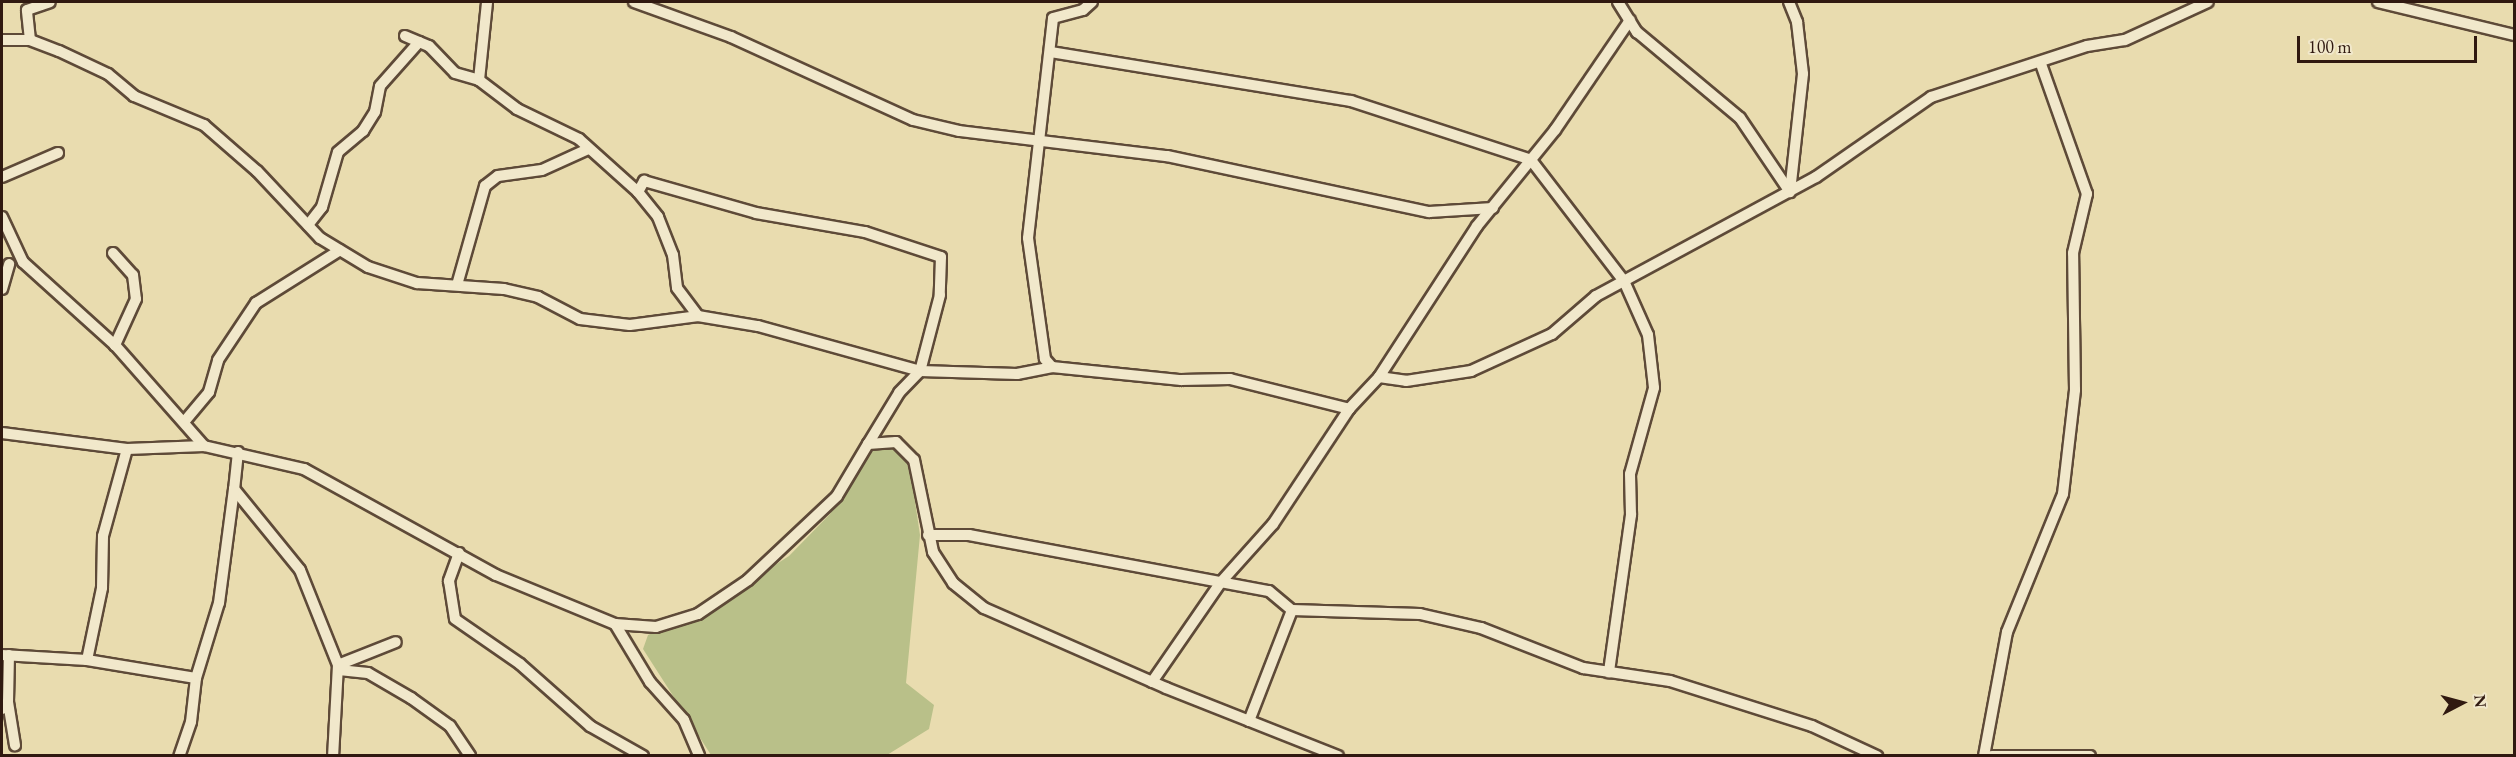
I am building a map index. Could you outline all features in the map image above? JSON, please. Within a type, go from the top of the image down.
[{"type":"street","points":[[30,40],[27,10],[50,2]]},
{"type":"street","points":[[479,80],[487,2]]},
{"type":"street","points":[[634,2],[730,37],[913,120],[1040,140],[1167,156],[1429,212],[1492,208]]},
{"type":"street","points":[[1053,367],[1046,359],[1029,238],[1052,52],[1053,18],[1083,10],[1092,2]]},
{"type":"street","points":[[1618,2],[1630,20],[1740,118],[1790,192]]},
{"type":"street","points":[[1789,2],[1797,22],[1803,74],[1790,192]]},
{"type":"street","points":[[1379,377],[1406,381],[1491,363],[1552,334],[1596,296],[1790,192],[1931,97],[2041,64],[2086,46],[2125,40],[2208,2]]},
{"type":"street","points":[[2378,2],[2514,35]]},
{"type":"street","points":[[1152,682],[1221,582],[1273,524],[1349,410],[1379,377],[1414,318],[1492,208],[1531,160],[1630,20]]},
{"type":"street","points":[[405,36],[418,42],[455,74],[479,80],[588,149],[638,192],[658,217],[673,255],[677,288],[698,316]]},
{"type":"street","points":[[2,40],[30,40],[108,74],[134,96],[204,125],[308,225],[340,250],[368,267],[417,283],[457,285],[538,297],[580,319],[630,325],[698,316],[758,326],[920,371],[1017,374],[1053,367],[1181,380],[1230,379],[1349,410]]},
{"type":"street","points":[[308,225],[322,207],[338,152],[363,131],[375,112],[380,86],[418,42]]},
{"type":"street","points":[[1052,52],[1351,102],[1531,160],[1624,281],[1648,335],[1654,388],[1630,474],[1631,515],[1609,672]]},
{"type":"street","points":[[1984,756],[2007,632],[2063,494],[2075,390],[2073,253],[2087,194],[2041,64]]},
{"type":"street","points":[[457,285],[485,186],[498,176],[542,170],[588,149]]},
{"type":"street","points":[[2,177],[58,153]]},
{"type":"street","points":[[2,433],[127,449],[204,446],[304,469],[496,575],[615,624],[656,627],[699,614],[748,580],[837,496],[899,393],[920,371],[940,295],[941,257],[865,232],[756,213],[644,181],[638,192]]},
{"type":"street","points":[[2,217],[23,262],[115,345],[204,446]]},
{"type":"street","points":[[184,423],[209,392],[218,360],[256,303],[340,250]]},
{"type":"street","points":[[113,253],[133,275],[136,299],[115,345]]},
{"type":"street","points":[[2,290],[5,264],[23,262]]},
{"type":"street","points":[[868,444],[896,442],[908,449],[928,535],[953,583],[984,608],[1152,682],[1338,756]]},
{"type":"street","points":[[87,660],[102,588],[104,536],[127,449]]},
{"type":"street","points":[[179,756],[191,722],[196,678],[219,603],[238,452]]},
{"type":"street","points":[[234,489],[300,570],[338,667],[333,756]]},
{"type":"street","points":[[928,535],[969,535],[1269,591],[1292,610],[1420,614],[1481,628],[1583,668],[1670,681],[1812,726],[1877,756]]},
{"type":"street","points":[[459,553],[449,581],[455,619],[520,664],[590,726],[643,756]]},
{"type":"street","points":[[1249,721],[1292,610]]},
{"type":"street","points":[[615,624],[650,682],[684,720],[699,756]]},
{"type":"street","points":[[338,667],[396,642]]},
{"type":"street","points":[[15,745],[5,705],[5,655],[87,660],[196,678]]},
{"type":"street","points":[[338,667],[368,674],[411,699],[450,726],[470,756]]},
{"type":"street","points":[[1992,756],[2090,756]]},
{"type":"green space","points":[[883,445],[897,449],[907,462],[914,495],[920,535],[906,683],[934,705],[929,729],[887,755],[711,755],[643,649],[648,635],[711,606],[789,556],[830,514],[868,452]]}]
